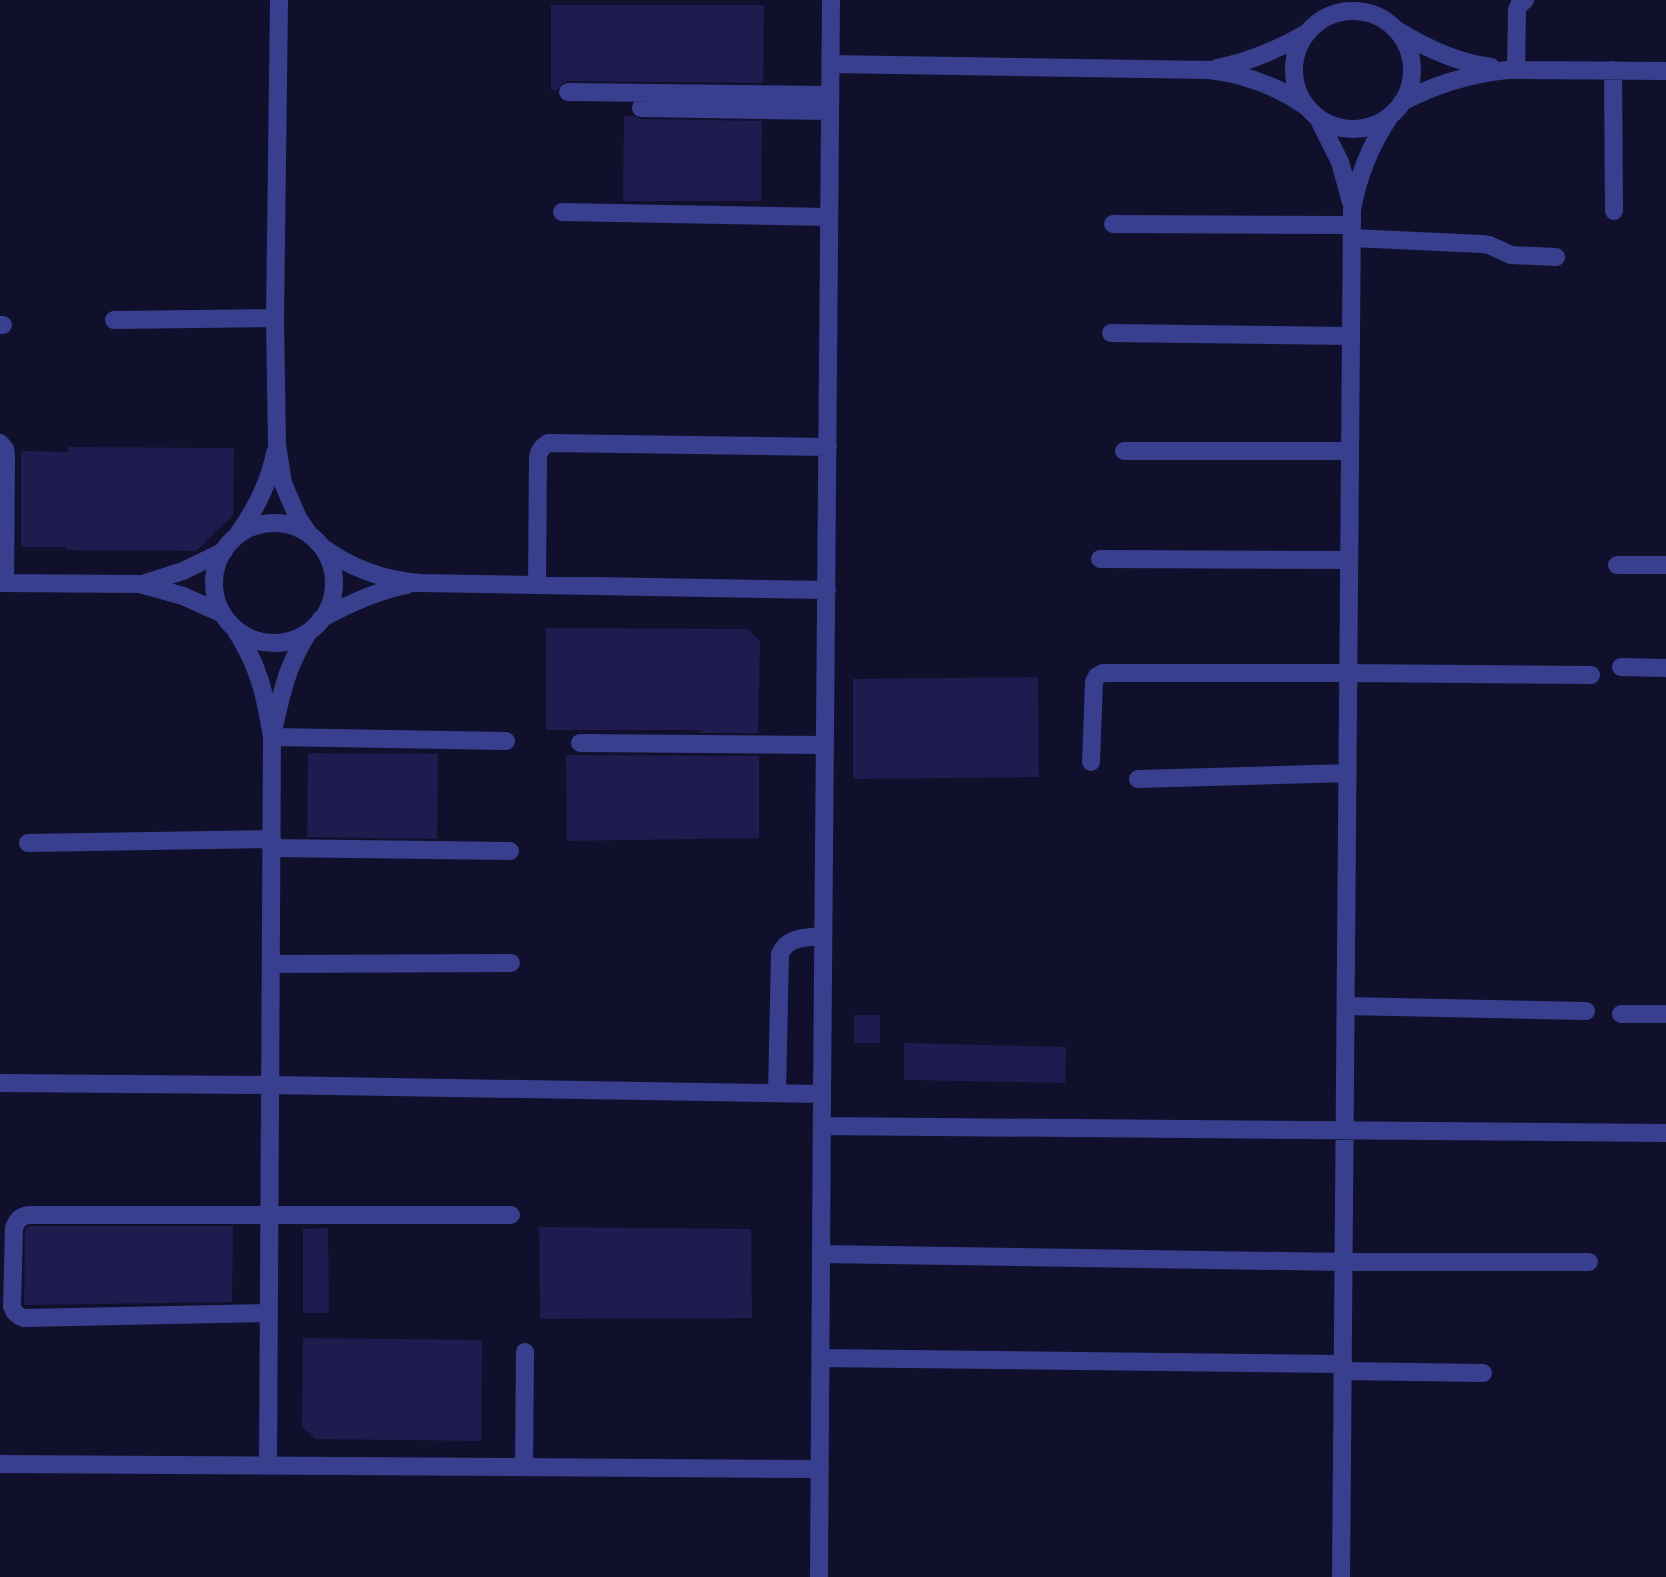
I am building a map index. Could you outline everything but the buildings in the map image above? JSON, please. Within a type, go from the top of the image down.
[{"type":"street","points":[[279,0],[275,318],[276,446],[283,483],[298,518],[309,534],[337,558],[368,573],[420,583],[827,590]]},
{"type":"street","points":[[819,1577],[831,0]]},
{"type":"street","points":[[1320,21],[1330,0]]},
{"type":"street","points":[[1374,0],[1383,19]]},
{"type":"street","points":[[1512,70],[1517,10],[1525,0]]},
{"type":"street","points":[[1304,105],[1293,76],[1298,47],[1306,34],[1320,21],[1335,14],[1351,11],[1368,13],[1383,19],[1397,31],[1439,53],[1484,66],[1512,70]]},
{"type":"street","points":[[1341,1577],[1352,225],[1356,190],[1369,151],[1378,133],[1402,102],[1409,88],[1412,73],[1411,58],[1397,31]]},
{"type":"street","points":[[1209,70],[1230,66],[1269,53],[1306,34]]},
{"type":"street","points":[[830,64],[1209,70],[1234,74],[1275,87],[1304,105],[1318,118],[1346,129],[1376,124],[1390,116]]},
{"type":"street","points":[[1613,70],[1614,211]]},
{"type":"street","points":[[1402,102],[1453,80],[1485,72],[1666,70]]},
{"type":"street","points":[[568,92],[830,103]]},
{"type":"street","points":[[641,108],[830,103]]},
{"type":"street","points":[[1318,118],[1340,162],[1345,178],[1352,225]]},
{"type":"street","points":[[562,212],[829,217]]},
{"type":"street","points":[[1113,224],[1352,225],[1482,244],[1511,255],[1556,257]]},
{"type":"street","points":[[114,320],[275,318]]},
{"type":"street","points":[[1111,333],[1351,336]]},
{"type":"street","points":[[0,443],[5,449],[6,456],[2,583],[140,584],[183,596],[223,614]]},
{"type":"street","points":[[537,585],[538,458],[539,451],[548,443],[828,447]]},
{"type":"street","points":[[268,1465],[272,737],[262,684],[255,665],[235,629],[223,614],[216,599],[214,582],[217,566],[224,551],[258,503],[266,484],[276,446]]},
{"type":"street","points":[[1124,451],[1350,451]]},
{"type":"street","points":[[236,536],[250,528],[280,523],[309,534]]},
{"type":"street","points":[[272,737],[286,676],[298,649],[329,606],[333,591],[334,576],[330,561],[322,547]]},
{"type":"street","points":[[140,584],[183,571],[224,551]]},
{"type":"street","points":[[1100,559],[1349,560]]},
{"type":"street","points":[[1617,565],[1666,565]]},
{"type":"street","points":[[321,619],[379,592],[420,583]]},
{"type":"street","points":[[235,629],[263,642],[293,639],[308,633]]},
{"type":"street","points":[[1621,667],[1666,668]]},
{"type":"street","points":[[1091,762],[1094,682],[1097,676],[1103,673],[1591,675]]},
{"type":"street","points":[[272,737],[506,741]]},
{"type":"street","points":[[580,743],[825,745]]},
{"type":"street","points":[[1137,779],[1348,773]]},
{"type":"street","points":[[28,843],[272,844],[510,851]]},
{"type":"street","points":[[777,1093],[780,954],[786,944],[791,941],[823,936]]},
{"type":"street","points":[[271,964],[511,963]]},
{"type":"street","points":[[1346,1006],[1586,1011]]},
{"type":"street","points":[[1621,1014],[1666,1014]]},
{"type":"street","points":[[0,1083],[822,1094]]},
{"type":"street","points":[[822,1126],[1666,1133]]},
{"type":"street","points":[[269,1313],[24,1318],[16,1314],[12,1306],[14,1228],[20,1218],[25,1215],[511,1215]]},
{"type":"street","points":[[821,1254],[1344,1262],[1589,1262]]},
{"type":"street","points":[[524,1467],[525,1352]]},
{"type":"street","points":[[820,1358],[1343,1368],[1483,1373]]},
{"type":"street","points":[[0,1464],[820,1469]]}]
